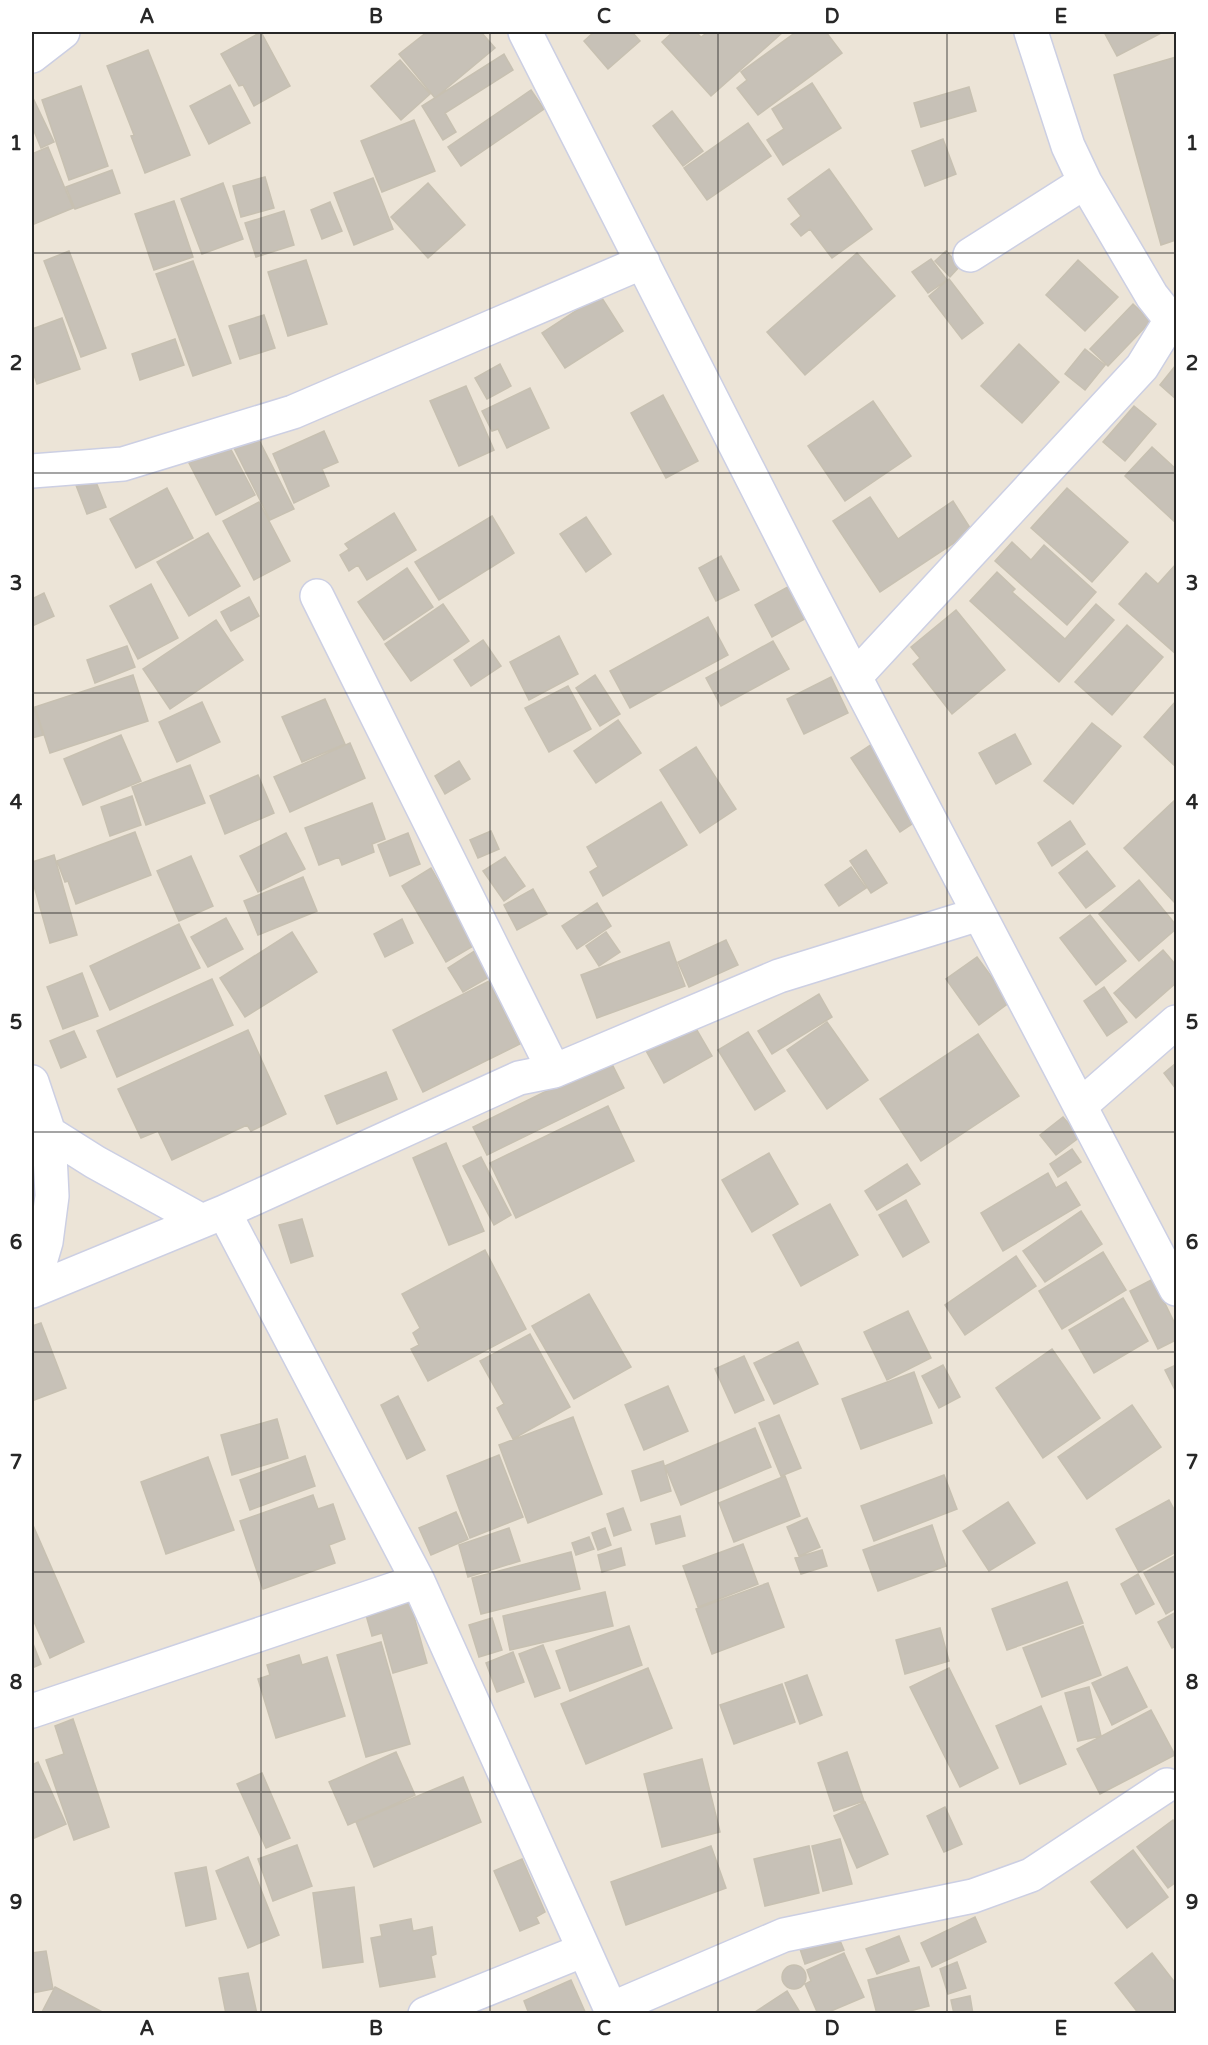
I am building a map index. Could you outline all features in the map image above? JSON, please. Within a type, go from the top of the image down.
[{"type":"street","points":[[32,56],[63,32]]},
{"type":"street","points":[[525,32],[855,677],[1176,1289]]},
{"type":"street","points":[[855,677],[1142,367],[1174,319],[1152,296],[1085,182],[1068,146],[1031,32]]},
{"type":"street","points":[[970,255],[1085,182]]},
{"type":"street","points":[[32,471],[123,464],[292,412],[643,262]]},
{"type":"street","points":[[317,596],[554,1071]]},
{"type":"street","points":[[32,1290],[213,1217],[519,1078],[554,1071],[779,976],[979,914]]},
{"type":"street","points":[[1080,1106],[1176,1022]]},
{"type":"street","points":[[32,1082],[49,1133],[52,1196],[46,1242],[32,1290]]},
{"type":"street","points":[[49,1133],[95,1162],[213,1217],[418,1581],[612,2011],[784,1935],[973,1896],[1031,1875],[1167,1785]]},
{"type":"street","points":[[32,1711],[418,1581]]},
{"type":"street","points":[[425,2013],[584,1950]]},
{"type":"building","points":[[261,32],[290,86],[254,106],[243,85],[239,86],[221,54]]},
{"type":"building","points":[[427,32],[481,32],[495,48],[435,98],[399,54]]},
{"type":"building","points":[[594,32],[632,32],[640,41],[608,69],[584,41]]},
{"type":"building","points":[[673,32],[696,32],[701,37],[708,32],[783,32],[711,96],[662,42]]},
{"type":"building","points":[[796,32],[826,32],[842,53],[758,115],[737,88],[747,80],[741,72]]},
{"type":"building","points":[[1104,32],[1163,32],[1117,56]]},
{"type":"building","points":[[148,50],[190,155],[145,173],[131,136],[134,135],[107,66]]},
{"type":"building","points":[[504,54],[513,70],[445,113],[456,132],[443,140],[422,106]]},
{"type":"building","points":[[1176,57],[1176,240],[1161,245],[1114,75]]},
{"type":"building","points":[[400,60],[430,94],[401,120],[371,86]]},
{"type":"building","points":[[812,83],[841,128],[783,165],[767,140],[784,129],[772,109]]},
{"type":"building","points":[[230,85],[250,123],[209,144],[190,106]]},
{"type":"building","points":[[81,86],[108,166],[69,180],[42,100]]},
{"type":"building","points":[[969,87],[976,111],[921,127],[914,103]]},
{"type":"building","points":[[531,90],[544,109],[461,166],[448,147]]},
{"type":"building","points":[[33,98],[54,142],[41,148],[32,126]]},
{"type":"building","points":[[672,111],[703,151],[683,166],[653,126]]},
{"type":"building","points":[[414,120],[435,171],[382,192],[361,141]]},
{"type":"building","points":[[748,123],[771,156],[707,200],[684,168]]},
{"type":"building","points":[[943,139],[956,174],[925,186],[912,151]]},
{"type":"building","points":[[48,147],[73,208],[32,225],[32,154]]},
{"type":"building","points":[[829,169],[872,229],[832,258],[810,229],[801,236],[791,224],[801,216],[788,199]]},
{"type":"building","points":[[112,170],[120,193],[75,209],[66,187]]},
{"type":"building","points":[[265,177],[274,208],[241,217],[233,186]]},
{"type":"building","points":[[373,178],[393,229],[354,245],[334,193]]},
{"type":"building","points":[[223,183],[243,239],[202,254],[181,199]]},
{"type":"building","points":[[428,183],[465,225],[428,258],[391,217]]},
{"type":"building","points":[[174,201],[193,257],[154,270],[135,214]]},
{"type":"building","points":[[330,202],[342,231],[322,239],[311,210]]},
{"type":"building","points":[[284,211],[294,245],[256,257],[245,223]]},
{"type":"building","points":[[69,251],[106,348],[81,357],[44,261]]},
{"type":"building","points":[[946,251],[960,266],[950,277],[935,261]]},
{"type":"building","points":[[857,253],[895,296],[805,375],[767,332]]},
{"type":"building","points":[[931,259],[947,280],[928,293],[912,272]]},
{"type":"building","points":[[306,260],[327,324],[288,336],[268,272]]},
{"type":"building","points":[[1078,260],[1118,297],[1085,331],[1046,295]]},
{"type":"building","points":[[193,261],[231,363],[193,376],[156,274]]},
{"type":"building","points":[[949,279],[983,323],[962,339],[929,296]]},
{"type":"building","points":[[600,295],[623,331],[565,368],[542,333]]},
{"type":"building","points":[[1133,304],[1151,321],[1108,366],[1090,349]]},
{"type":"building","points":[[264,315],[275,348],[240,359],[229,326]]},
{"type":"building","points":[[62,318],[80,369],[37,384],[32,369],[32,329]]},
{"type":"building","points":[[175,339],[184,365],[140,380],[132,354]]},
{"type":"building","points":[[1019,344],[1059,382],[1022,423],[981,386]]},
{"type":"building","points":[[1085,349],[1105,365],[1085,390],[1065,374]]},
{"type":"building","points":[[500,364],[511,386],[487,399],[475,378]]},
{"type":"building","points":[[1176,365],[1176,399],[1160,385]]},
{"type":"building","points":[[466,386],[494,450],[459,466],[430,401]]},
{"type":"building","points":[[530,388],[549,428],[507,448],[498,429],[492,431],[482,411]]},
{"type":"building","points":[[663,395],[698,461],[666,478],[631,413]]},
{"type":"building","points":[[873,401],[911,456],[845,501],[808,446]]},
{"type":"building","points":[[1134,406],[1156,424],[1125,461],[1103,442]]},
{"type":"building","points":[[324,431],[338,462],[322,469],[329,486],[294,503],[273,454]]},
{"type":"building","points":[[257,436],[294,509],[270,520],[234,448]]},
{"type":"building","points":[[227,442],[255,495],[216,515],[189,463]]},
{"type":"building","points":[[1152,447],[1176,469],[1176,523],[1125,476]]},
{"type":"building","points":[[92,472],[106,507],[87,514],[74,480]]},
{"type":"building","points":[[167,488],[193,538],[136,568],[110,519]]},
{"type":"building","points":[[1067,488],[1128,542],[1092,582],[1031,528]]},
{"type":"building","points":[[870,497],[898,539],[953,501],[972,531],[880,592],[833,521]]},
{"type":"building","points":[[259,502],[290,561],[254,580],[223,521]]},
{"type":"building","points":[[394,513],[416,550],[367,580],[358,565],[349,571],[340,555],[349,549],[345,544]]},
{"type":"building","points":[[492,516],[514,553],[439,600],[415,562]]},
{"type":"building","points":[[586,517],[611,554],[586,572],[560,534]]},
{"type":"building","points":[[208,533],[240,586],[189,616],[157,562]]},
{"type":"building","points":[[1012,542],[1031,560],[1044,545],[1096,592],[1067,625],[995,561]]},
{"type":"building","points":[[721,556],[739,590],[716,601],[699,568]]},
{"type":"building","points":[[1176,564],[1176,654],[1119,604],[1146,573],[1158,584]]},
{"type":"building","points":[[407,568],[433,607],[384,640],[358,602]]},
{"type":"building","points":[[997,572],[1015,589],[1012,592],[1065,639],[1096,604],[1114,620],[1059,682],[970,601]]},
{"type":"building","points":[[795,583],[812,615],[772,637],[755,605]]},
{"type":"building","points":[[151,584],[178,638],[138,659],[110,606]]},
{"type":"building","points":[[44,593],[54,616],[32,626],[32,599]]},
{"type":"building","points":[[249,597],[259,616],[231,631],[221,612]]},
{"type":"building","points":[[443,604],[469,641],[411,681],[385,644]]},
{"type":"building","points":[[956,610],[1005,670],[952,714],[913,664],[920,658],[911,647]]},
{"type":"building","points":[[708,617],[728,655],[630,708],[610,671]]},
{"type":"building","points":[[216,620],[243,660],[170,709],[143,669]]},
{"type":"building","points":[[1127,625],[1163,657],[1112,715],[1075,682]]},
{"type":"building","points":[[559,636],[578,674],[529,700],[510,662]]},
{"type":"building","points":[[483,640],[501,666],[471,686],[454,660]]},
{"type":"building","points":[[773,641],[789,669],[721,706],[706,678]]},
{"type":"building","points":[[127,646],[135,667],[95,683],[87,660]]},
{"type":"building","points":[[133,675],[148,721],[50,753],[35,707]]},
{"type":"building","points":[[595,675],[620,714],[600,726],[576,688]]},
{"type":"building","points":[[831,677],[848,713],[804,734],[787,699]]},
{"type":"building","points":[[568,686],[591,729],[549,752],[525,708]]},
{"type":"building","points":[[325,699],[345,744],[302,762],[282,717]]},
{"type":"building","points":[[1176,701],[1176,767],[1144,737]]},
{"type":"building","points":[[202,702],[220,742],[177,762],[159,722]]},
{"type":"building","points":[[34,708],[43,735],[32,738],[32,709]]},
{"type":"building","points":[[618,720],[641,753],[596,783],[574,751]]},
{"type":"building","points":[[1092,723],[1121,746],[1073,804],[1044,781]]},
{"type":"building","points":[[1015,734],[1031,764],[996,784],[979,753]]},
{"type":"building","points":[[121,735],[141,781],[83,805],[64,759]]},
{"type":"building","points":[[350,743],[365,778],[290,812],[274,777]]},
{"type":"building","points":[[872,744],[921,818],[900,832],[851,758]]},
{"type":"building","points":[[696,747],[736,809],[700,833],[660,770]]},
{"type":"building","points":[[459,761],[470,779],[445,794],[435,776]]},
{"type":"building","points":[[190,765],[205,803],[146,825],[132,787]]},
{"type":"building","points":[[258,775],[274,813],[225,834],[210,796]]},
{"type":"building","points":[[132,796],[141,825],[110,836],[101,807]]},
{"type":"building","points":[[1174,801],[1176,804],[1176,904],[1124,848]]},
{"type":"building","points":[[661,802],[687,845],[603,896],[590,872],[598,867],[587,847]]},
{"type":"building","points":[[372,803],[385,839],[372,844],[374,852],[342,865],[339,857],[319,865],[305,828]]},
{"type":"building","points":[[1070,821],[1085,844],[1052,866],[1038,843]]},
{"type":"building","points":[[491,831],[499,849],[478,858],[470,840]]},
{"type":"building","points":[[135,832],[151,875],[76,904],[68,881],[65,882],[57,861]]},
{"type":"building","points":[[286,833],[305,869],[258,892],[240,856]]},
{"type":"building","points":[[408,833],[420,864],[390,876],[378,845]]},
{"type":"building","points":[[866,850],[887,883],[871,893],[850,861]]},
{"type":"building","points":[[1087,851],[1115,886],[1086,908],[1059,873]]},
{"type":"building","points":[[54,855],[77,935],[50,943],[32,879],[32,862]]},
{"type":"building","points":[[191,856],[213,906],[179,921],[157,871]]},
{"type":"building","points":[[505,857],[525,886],[504,901],[483,871]]},
{"type":"building","points":[[851,867],[866,888],[839,906],[825,885]]},
{"type":"building","points":[[431,868],[475,945],[446,962],[402,886]]},
{"type":"building","points":[[303,877],[317,911],[258,935],[244,901]]},
{"type":"building","points":[[1139,880],[1176,925],[1176,929],[1139,961],[1099,914]]},
{"type":"building","points":[[533,889],[547,914],[517,930],[504,905]]},
{"type":"building","points":[[597,903],[611,926],[577,949],[562,926]]},
{"type":"building","points":[[1090,915],[1126,961],[1096,985],[1060,938]]},
{"type":"building","points":[[226,918],[243,949],[208,967],[191,937]]},
{"type":"building","points":[[402,919],[413,943],[385,957],[374,934]]},
{"type":"building","points":[[179,924],[200,968],[110,1010],[90,966]]},
{"type":"building","points":[[292,932],[317,972],[245,1017],[220,978]]},
{"type":"building","points":[[606,932],[620,952],[599,966],[586,946]]},
{"type":"building","points":[[726,940],[738,965],[689,987],[678,962]]},
{"type":"building","points":[[669,942],[685,986],[597,1018],[581,975]]},
{"type":"building","points":[[476,950],[491,976],[463,992],[448,968]]},
{"type":"building","points":[[1163,950],[1176,965],[1176,983],[1136,1018],[1114,993]]},
{"type":"building","points":[[977,957],[1010,1002],[979,1025],[946,979]]},
{"type":"building","points":[[82,973],[98,1016],[63,1029],[47,987]]},
{"type":"building","points":[[212,979],[233,1025],[117,1077],[97,1031]]},
{"type":"building","points":[[489,981],[520,1044],[423,1092],[393,1030]]},
{"type":"building","points":[[1104,987],[1127,1022],[1107,1036],[1084,1001]]},
{"type":"building","points":[[819,994],[832,1017],[772,1054],[758,1031]]},
{"type":"building","points":[[691,1020],[712,1056],[664,1083],[644,1047]]},
{"type":"building","points":[[827,1022],[868,1080],[827,1109],[787,1050]]},
{"type":"building","points":[[248,1030],[286,1114],[251,1131],[247,1125],[172,1160],[158,1131],[141,1138],[118,1089]]},
{"type":"building","points":[[74,1031],[86,1057],[61,1068],[50,1041]]},
{"type":"building","points":[[748,1032],[785,1091],[755,1110],[718,1050]]},
{"type":"building","points":[[978,1034],[1019,1096],[921,1161],[880,1099]]},
{"type":"building","points":[[610,1060],[624,1088],[487,1155],[473,1127]]},
{"type":"building","points":[[1176,1063],[1176,1089],[1164,1073]]},
{"type":"building","points":[[386,1072],[397,1099],[337,1124],[325,1096]]},
{"type":"building","points":[[608,1106],[634,1161],[516,1218],[490,1163]]},
{"type":"building","points":[[1063,1117],[1080,1137],[1056,1155],[1040,1135]]},
{"type":"building","points":[[446,1143],[484,1231],[449,1245],[413,1158]]},
{"type":"building","points":[[1072,1149],[1081,1162],[1058,1177],[1050,1164]]},
{"type":"building","points":[[769,1153],[798,1204],[752,1232],[722,1180]]},
{"type":"building","points":[[481,1157],[511,1215],[494,1225],[463,1166]]},
{"type":"building","points":[[907,1164],[920,1184],[877,1210],[865,1191]]},
{"type":"building","points":[[1048,1173],[1056,1188],[1066,1182],[1080,1205],[1003,1251],[981,1213]]},
{"type":"building","points":[[906,1200],[929,1242],[903,1257],[879,1215]]},
{"type":"building","points":[[830,1204],[858,1255],[801,1286],[773,1235]]},
{"type":"building","points":[[1081,1211],[1102,1244],[1045,1282],[1023,1251]]},
{"type":"building","points":[[302,1219],[313,1256],[291,1263],[279,1225]]},
{"type":"building","points":[[485,1250],[526,1329],[428,1381],[411,1349],[419,1345],[413,1333],[420,1328],[402,1294]]},
{"type":"building","points":[[1103,1252],[1126,1290],[1062,1329],[1039,1291]]},
{"type":"building","points":[[1016,1256],[1036,1286],[965,1335],[945,1305]]},
{"type":"building","points":[[1153,1279],[1176,1326],[1176,1340],[1158,1349],[1130,1291]]},
{"type":"building","points":[[589,1294],[631,1367],[574,1399],[532,1326]]},
{"type":"building","points":[[1123,1298],[1148,1341],[1094,1373],[1069,1330]]},
{"type":"building","points":[[908,1311],[931,1358],[887,1380],[864,1332]]},
{"type":"building","points":[[41,1323],[66,1388],[32,1401],[32,1326]]},
{"type":"building","points":[[530,1334],[570,1407],[513,1439],[497,1408],[504,1404],[480,1361]]},
{"type":"building","points":[[798,1342],[818,1384],[774,1404],[754,1363]]},
{"type":"building","points":[[1052,1349],[1100,1418],[1043,1458],[996,1388]]},
{"type":"building","points":[[744,1356],[764,1400],[735,1413],[715,1369]]},
{"type":"building","points":[[943,1365],[960,1397],[939,1408],[922,1376]]},
{"type":"building","points":[[1176,1365],[1176,1392],[1165,1370]]},
{"type":"building","points":[[914,1372],[932,1423],[861,1449],[842,1399]]},
{"type":"building","points":[[668,1386],[688,1431],[644,1450],[625,1405]]},
{"type":"building","points":[[398,1396],[425,1450],[407,1459],[381,1405]]},
{"type":"building","points":[[1132,1405],[1161,1447],[1087,1499],[1058,1457]]},
{"type":"building","points":[[779,1415],[801,1468],[781,1476],[759,1423]]},
{"type":"building","points":[[573,1417],[602,1494],[528,1523],[499,1445]]},
{"type":"building","points":[[277,1419],[288,1458],[232,1475],[221,1435]]},
{"type":"building","points":[[755,1428],[771,1467],[681,1505],[665,1466]]},
{"type":"building","points":[[499,1455],[523,1517],[470,1538],[447,1476]]},
{"type":"building","points":[[305,1456],[315,1486],[250,1510],[240,1480]]},
{"type":"building","points":[[208,1457],[234,1530],[166,1554],[141,1482]]},
{"type":"building","points":[[663,1461],[671,1491],[641,1501],[632,1471]]},
{"type":"building","points":[[944,1475],[957,1509],[874,1541],[861,1506]]},
{"type":"building","points":[[785,1476],[800,1516],[734,1542],[719,1503]]},
{"type":"building","points":[[313,1495],[318,1509],[333,1504],[345,1539],[329,1545],[335,1563],[263,1589],[240,1521]]},
{"type":"building","points":[[1169,1500],[1176,1513],[1176,1552],[1139,1572],[1116,1529]]},
{"type":"building","points":[[1008,1502],[1035,1543],[989,1571],[963,1531]]},
{"type":"building","points":[[623,1508],[631,1530],[614,1536],[607,1514]]},
{"type":"building","points":[[456,1512],[468,1539],[431,1555],[419,1528]]},
{"type":"building","points":[[680,1516],[685,1536],[656,1544],[651,1524]]},
{"type":"building","points":[[807,1518],[820,1547],[799,1556],[787,1527]]},
{"type":"building","points":[[32,1523],[84,1642],[50,1658],[32,1617]]},
{"type":"building","points":[[932,1525],[946,1566],[878,1591],[863,1550]]},
{"type":"building","points":[[509,1528],[520,1561],[468,1577],[459,1545]]},
{"type":"building","points":[[605,1528],[611,1545],[598,1550],[592,1533]]},
{"type":"building","points":[[589,1537],[594,1549],[576,1555],[572,1543]]},
{"type":"building","points":[[743,1544],[758,1584],[698,1607],[683,1566]]},
{"type":"building","points":[[621,1548],[625,1565],[602,1572],[598,1555]]},
{"type":"building","points":[[822,1550],[827,1566],[801,1574],[795,1558]]},
{"type":"building","points":[[571,1552],[580,1589],[481,1614],[472,1578]]},
{"type":"building","points":[[1176,1555],[1176,1608],[1166,1614],[1144,1573]]},
{"type":"building","points":[[1138,1574],[1154,1604],[1136,1614],[1121,1584]]},
{"type":"building","points":[[1067,1582],[1083,1623],[1007,1650],[992,1609]]},
{"type":"building","points":[[768,1583],[784,1627],[712,1654],[696,1609]]},
{"type":"building","points":[[605,1592],[613,1626],[510,1650],[503,1616]]},
{"type":"building","points":[[408,1595],[427,1663],[393,1673],[382,1633],[372,1636],[364,1608]]},
{"type":"building","points":[[1176,1612],[1176,1646],[1172,1648],[1158,1622]]},
{"type":"building","points":[[492,1618],[502,1650],[479,1657],[469,1625]]},
{"type":"building","points":[[629,1626],[642,1665],[570,1691],[556,1651]]},
{"type":"building","points":[[1083,1626],[1101,1675],[1042,1697],[1023,1648]]},
{"type":"building","points":[[940,1628],[949,1661],[905,1674],[896,1640]]},
{"type":"building","points":[[32,1641],[41,1664],[32,1668]]},
{"type":"building","points":[[381,1642],[410,1744],[366,1757],[337,1655]]},
{"type":"building","points":[[543,1645],[560,1688],[535,1697],[519,1654]]},
{"type":"building","points":[[513,1652],[524,1682],[497,1692],[486,1663]]},
{"type":"building","points":[[299,1655],[302,1665],[327,1657],[345,1716],[276,1738],[258,1679],[270,1675],[267,1665]]},
{"type":"building","points":[[1127,1667],[1147,1707],[1112,1725],[1092,1683]]},
{"type":"building","points":[[648,1668],[672,1728],[586,1764],[561,1704]]},
{"type":"building","points":[[949,1668],[998,1768],[960,1787],[910,1687]]},
{"type":"building","points":[[807,1675],[822,1715],[800,1724],[785,1683]]},
{"type":"building","points":[[782,1684],[795,1722],[734,1744],[720,1705]]},
{"type":"building","points":[[1089,1687],[1101,1736],[1078,1741],[1065,1693]]},
{"type":"building","points":[[1041,1706],[1066,1764],[1020,1784],[996,1726]]},
{"type":"building","points":[[1151,1710],[1175,1755],[1100,1794],[1077,1749]]},
{"type":"building","points":[[73,1719],[109,1827],[74,1840],[46,1760],[64,1754],[55,1726]]},
{"type":"building","points":[[396,1752],[415,1795],[348,1825],[329,1782]]},
{"type":"building","points":[[847,1752],[864,1801],[834,1811],[818,1763]]},
{"type":"building","points":[[702,1759],[720,1832],[662,1847],[644,1774]]},
{"type":"building","points":[[38,1762],[66,1824],[32,1839],[32,1765]]},
{"type":"building","points":[[262,1773],[290,1838],[266,1848],[237,1784]]},
{"type":"building","points":[[463,1777],[481,1822],[374,1867],[356,1822]]},
{"type":"building","points":[[865,1802],[888,1854],[857,1868],[834,1816]]},
{"type":"building","points":[[945,1807],[962,1844],[944,1852],[927,1816]]},
{"type":"building","points":[[1173,1820],[1176,1824],[1176,1882],[1168,1888],[1137,1847]]},
{"type":"building","points":[[840,1839],[852,1884],[823,1891],[812,1846]]},
{"type":"building","points":[[297,1845],[312,1886],[273,1901],[258,1859]]},
{"type":"building","points":[[711,1846],[726,1888],[626,1925],[611,1882]]},
{"type":"building","points":[[809,1846],[819,1893],[765,1906],[754,1859]]},
{"type":"building","points":[[1133,1850],[1168,1897],[1127,1928],[1091,1882]]},
{"type":"building","points":[[248,1857],[279,1935],[248,1948],[216,1871]]},
{"type":"building","points":[[522,1859],[545,1912],[536,1917],[539,1923],[520,1931],[494,1871]]},
{"type":"building","points":[[206,1867],[216,1919],[186,1926],[175,1873]]},
{"type":"building","points":[[354,1887],[363,1962],[323,1968],[313,1893]]},
{"type":"building","points":[[975,1917],[986,1942],[932,1967],[921,1943]]},
{"type":"building","points":[[411,1919],[413,1931],[432,1927],[436,1954],[431,1956],[435,1977],[380,1987],[371,1938],[382,1936],[380,1925]]},
{"type":"building","points":[[836,1931],[844,1950],[805,1964],[799,1946]]},
{"type":"building","points":[[899,1936],[909,1961],[877,1974],[866,1949]]},
{"type":"building","points":[[46,1951],[53,1989],[32,1993],[32,1953]]},
{"type":"building","points":[[844,1953],[864,1997],[824,2014],[818,2014],[805,1984],[811,1981],[807,1970]]},
{"type":"building","points":[[1152,1953],[1176,1984],[1176,2014],[1139,2014],[1115,1983]]},
{"type":"building","points":[[957,1962],[966,1988],[948,1994],[940,1969]]},
{"type":"building","points":[[794,1965],[802,1969],[806,1977],[802,1985],[794,1989],[786,1985],[782,1977],[786,1969]]},
{"type":"building","points":[[919,1967],[929,2006],[899,2014],[877,2014],[868,1980]]},
{"type":"building","points":[[248,1973],[257,2014],[226,2014],[219,1978]]},
{"type":"building","points":[[571,1980],[586,2014],[529,2014],[524,2001]]},
{"type":"building","points":[[55,1987],[106,2014],[41,2014]]},
{"type":"building","points":[[787,1991],[801,2014],[752,2014]]},
{"type":"building","points":[[970,1996],[973,2014],[954,2014],[951,2000]]}]
